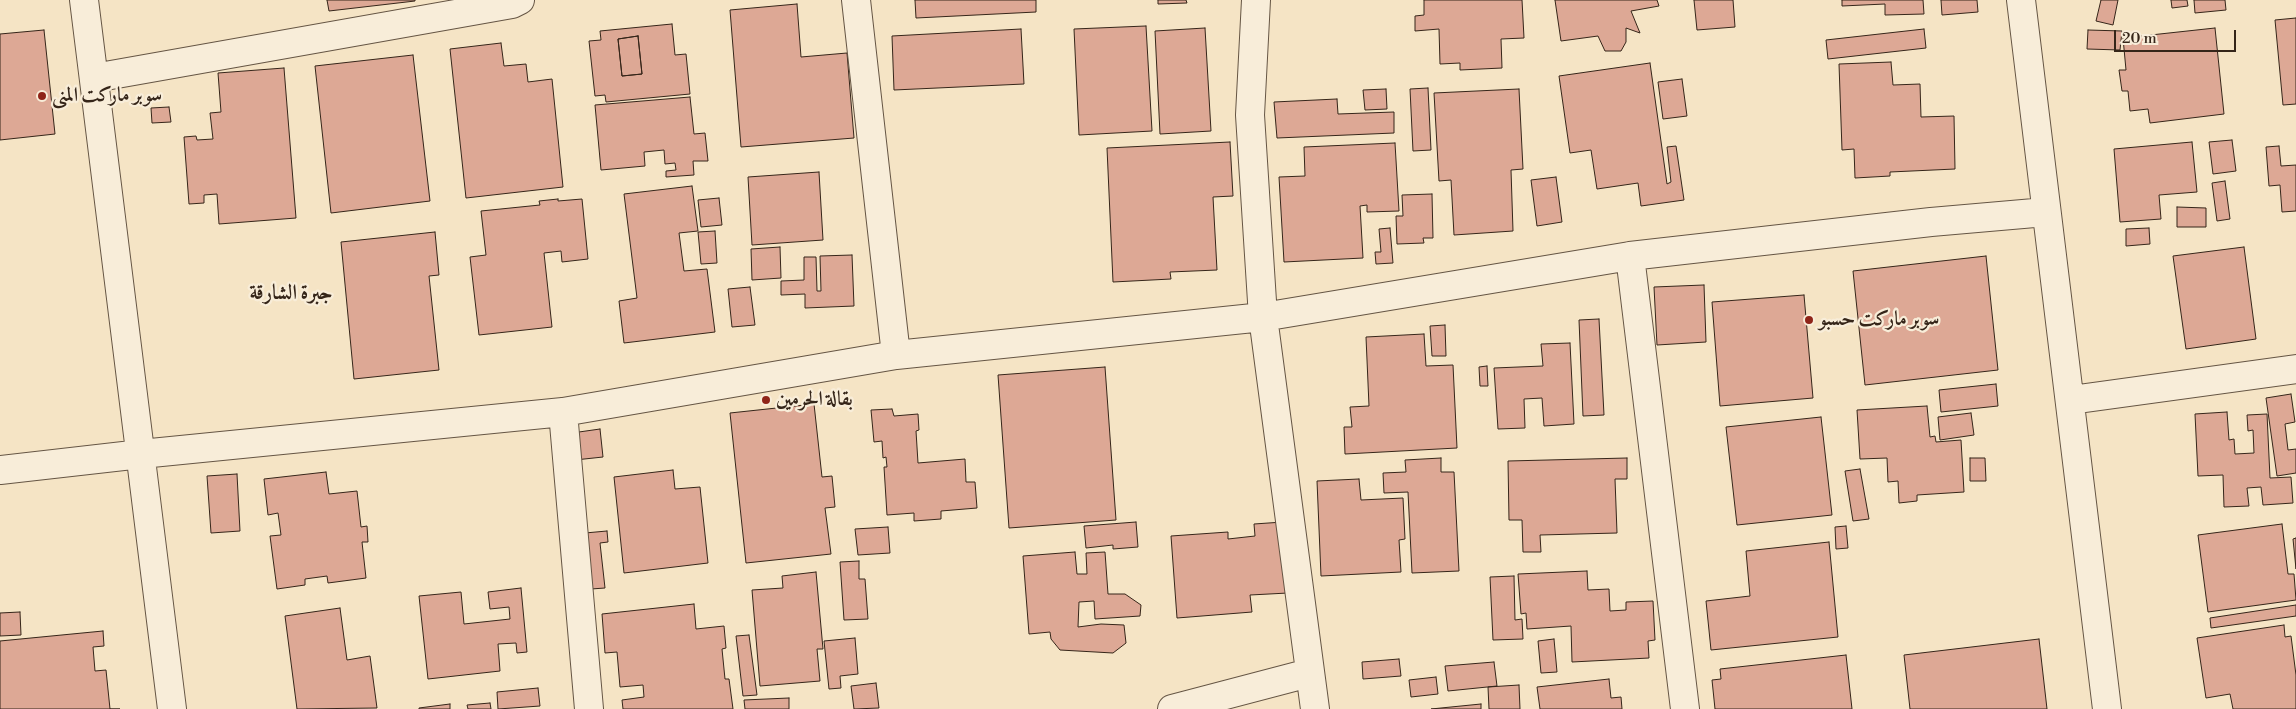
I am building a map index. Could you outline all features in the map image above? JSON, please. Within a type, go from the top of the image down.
[{"type":"street","points":[[84,0],[172,709]]},
{"type":"street","points":[[856,0],[896,355]]},
{"type":"street","points":[[1256,0],[1250,115],[1263,317],[1315,709]]},
{"type":"street","points":[[2021,0],[2107,709]]},
{"type":"street","points":[[94,78],[515,1]]},
{"type":"street","points":[[0,470],[563,412],[896,355],[1263,317],[1630,256],[1921,223],[2046,212]]},
{"type":"street","points":[[1630,256],[1686,709]]},
{"type":"street","points":[[2071,400],[2296,369]]},
{"type":"street","points":[[563,412],[589,709]]},
{"type":"street","points":[[1172,709],[1309,673]]},
{"type":"building","points":[[327,0],[415,0],[415,1],[329,11]]},
{"type":"building","points":[[915,0],[1036,0],[1036,12],[916,18]]},
{"type":"building","points":[[1158,0],[1186,0],[1187,3],[1158,4]]},
{"type":"building","points":[[1424,0],[1522,0],[1524,38],[1501,39],[1502,68],[1460,70],[1460,63],[1440,64],[1439,29],[1415,31],[1415,16],[1424,15]]},
{"type":"building","points":[[1555,0],[1657,0],[1659,6],[1631,11],[1640,33],[1626,28],[1626,42],[1621,51],[1605,51],[1598,36],[1561,41]]},
{"type":"building","points":[[1694,0],[1733,0],[1735,27],[1697,30]]},
{"type":"building","points":[[1842,0],[1923,0],[1924,14],[1885,15],[1885,4],[1842,6]]},
{"type":"building","points":[[1941,0],[1977,0],[1978,12],[1942,15]]},
{"type":"building","points":[[2101,0],[2118,0],[2113,25],[2096,21]]},
{"type":"building","points":[[2171,0],[2187,0],[2188,6],[2172,8]]},
{"type":"building","points":[[2194,0],[2225,0],[2226,10],[2195,13]]},
{"type":"building","points":[[797,4],[801,57],[847,53],[854,138],[741,147],[730,10]]},
{"type":"building","points":[[2296,18],[2296,104],[2283,105],[2275,20]]},
{"type":"building","points":[[672,24],[675,55],[686,54],[690,94],[606,102],[605,95],[595,96],[589,41],[601,40],[600,31]],"holes":[[[638,36],[642,74],[622,76],[618,39]]]},
{"type":"building","points":[[1146,26],[1152,131],[1079,135],[1074,29]]},
{"type":"building","points":[[1205,28],[1211,131],[1160,134],[1155,31]]},
{"type":"building","points":[[2215,28],[2224,114],[2150,123],[2148,109],[2130,111],[2128,91],[2122,91],[2119,70],[2126,70],[2123,38]]},
{"type":"building","points":[[1021,29],[1024,84],[894,90],[892,36]]},
{"type":"building","points":[[1924,29],[1926,48],[1828,59],[1826,40]]},
{"type":"building","points":[[44,30],[55,134],[0,140],[0,34]]},
{"type":"building","points":[[2088,30],[2122,31],[2120,50],[2087,49]]},
{"type":"building","points":[[638,36],[642,74],[622,76],[618,39]]},
{"type":"building","points":[[501,43],[504,66],[526,64],[528,82],[552,79],[563,187],[466,198],[450,49]]},
{"type":"building","points":[[413,55],[430,201],[331,213],[315,66]]},
{"type":"building","points":[[1891,62],[1893,85],[1920,84],[1921,117],[1954,116],[1955,169],[1890,172],[1890,176],[1855,178],[1854,149],[1842,150],[1839,64]]},
{"type":"building","points":[[1650,63],[1667,184],[1671,182],[1667,147],[1676,146],[1684,200],[1641,206],[1638,183],[1597,189],[1591,150],[1570,153],[1559,76]]},
{"type":"building","points":[[284,68],[296,218],[219,224],[217,194],[204,195],[204,203],[189,204],[184,137],[196,136],[197,140],[213,139],[210,113],[221,112],[218,73]]},
{"type":"building","points":[[1682,79],[1687,116],[1663,119],[1658,82]]},
{"type":"building","points":[[1428,88],[1431,150],[1413,151],[1410,89]]},
{"type":"building","points":[[1386,89],[1387,109],[1365,110],[1363,90]]},
{"type":"building","points":[[1519,89],[1523,169],[1511,170],[1513,231],[1454,235],[1451,180],[1439,181],[1434,93]]},
{"type":"building","points":[[690,97],[694,134],[705,133],[708,161],[693,161],[694,175],[666,177],[666,171],[676,170],[675,163],[665,164],[664,150],[644,152],[645,166],[601,170],[595,105]]},
{"type":"building","points":[[1337,99],[1338,114],[1394,112],[1394,133],[1277,138],[1274,102]]},
{"type":"building","points":[[169,107],[171,122],[152,123],[151,108]]},
{"type":"building","points":[[2232,140],[2236,171],[2213,174],[2209,142]]},
{"type":"building","points":[[1230,142],[1233,196],[1213,197],[1217,270],[1170,272],[1171,279],[1113,282],[1107,148]]},
{"type":"building","points":[[2192,142],[2197,192],[2159,195],[2161,219],[2120,222],[2114,149]]},
{"type":"building","points":[[1395,143],[1399,211],[1367,212],[1367,205],[1360,206],[1363,258],[1284,262],[1279,177],[1305,176],[1304,147]]},
{"type":"building","points":[[2279,146],[2281,166],[2296,165],[2296,211],[2282,212],[2280,185],[2269,186],[2266,147]]},
{"type":"building","points":[[819,172],[823,240],[752,245],[748,177]]},
{"type":"building","points":[[1556,177],[1562,222],[1537,226],[1531,180]]},
{"type":"building","points":[[2225,181],[2230,219],[2217,221],[2212,183]]},
{"type":"building","points":[[692,186],[698,231],[679,233],[684,271],[707,269],[715,332],[624,343],[619,301],[637,298],[624,194]]},
{"type":"building","points":[[1432,194],[1433,238],[1423,238],[1424,243],[1397,244],[1396,216],[1403,216],[1402,195]]},
{"type":"building","points":[[719,198],[722,225],[701,227],[698,200]]},
{"type":"building","points":[[558,199],[558,201],[582,199],[588,259],[562,262],[561,251],[544,253],[552,327],[479,335],[470,257],[486,255],[481,211],[540,205],[539,201]]},
{"type":"building","points":[[2177,207],[2206,208],[2206,227],[2177,227]]},
{"type":"building","points":[[1390,228],[1393,263],[1376,264],[1375,252],[1381,252],[1379,229]]},
{"type":"building","points":[[2149,228],[2150,244],[2126,246],[2126,229]]},
{"type":"building","points":[[715,231],[717,263],[701,264],[698,232]]},
{"type":"building","points":[[435,232],[439,275],[429,276],[439,370],[354,379],[341,242]]},
{"type":"building","points":[[780,247],[781,278],[752,280],[751,249]]},
{"type":"building","points":[[2244,247],[2256,339],[2186,349],[2173,256]]},
{"type":"building","points":[[852,255],[854,306],[805,308],[805,294],[781,295],[781,281],[804,280],[804,257],[816,257],[817,291],[821,291],[820,256]]},
{"type":"building","points":[[1986,256],[1998,370],[1865,385],[1853,271]]},
{"type":"building","points":[[1704,285],[1706,342],[1657,345],[1654,287]]},
{"type":"building","points":[[750,287],[755,325],[732,327],[728,289]]},
{"type":"building","points":[[1804,295],[1813,398],[1720,406],[1712,302]]},
{"type":"building","points":[[1599,319],[1604,415],[1583,416],[1579,320]]},
{"type":"building","points":[[1445,325],[1446,356],[1432,356],[1430,326]]},
{"type":"building","points":[[1424,334],[1426,366],[1453,365],[1457,448],[1345,454],[1344,427],[1352,427],[1350,407],[1369,406],[1366,337]]},
{"type":"building","points":[[1570,343],[1574,424],[1544,426],[1542,398],[1524,399],[1525,428],[1498,429],[1494,368],[1543,366],[1541,344]]},
{"type":"building","points":[[1487,366],[1488,386],[1480,386],[1479,367]]},
{"type":"building","points":[[1105,367],[1116,520],[1009,528],[998,375]]},
{"type":"building","points":[[1996,384],[1998,406],[1941,412],[1939,390]]},
{"type":"building","points":[[2291,394],[2295,422],[2285,424],[2288,450],[2296,449],[2296,473],[2277,476],[2266,398]]},
{"type":"building","points":[[814,404],[822,477],[832,476],[835,507],[825,508],[831,554],[746,563],[730,413]]},
{"type":"building","points":[[1927,406],[1930,437],[1935,436],[1936,442],[1961,440],[1964,492],[1917,495],[1917,501],[1899,503],[1898,481],[1888,482],[1887,458],[1860,459],[1857,410]]},
{"type":"building","points":[[892,409],[894,416],[918,414],[919,430],[916,431],[918,463],[965,459],[966,482],[975,482],[977,508],[941,511],[941,519],[914,521],[914,513],[887,515],[884,467],[887,467],[886,457],[883,458],[882,441],[874,442],[871,410]]},
{"type":"building","points":[[2227,412],[2229,440],[2234,439],[2235,454],[2254,453],[2253,430],[2248,431],[2247,415],[2267,414],[2270,478],[2291,477],[2293,503],[2263,505],[2261,487],[2247,488],[2249,506],[2224,507],[2223,475],[2198,476],[2195,414]]},
{"type":"building","points":[[1971,413],[1974,435],[1940,440],[1938,417]]},
{"type":"building","points":[[1821,417],[1832,515],[1737,525],[1726,427]]},
{"type":"building","points":[[600,429],[603,457],[575,460],[572,433]]},
{"type":"building","points":[[1441,458],[1441,472],[1454,472],[1459,571],[1412,573],[1408,492],[1384,493],[1383,473],[1406,472],[1405,460]]},
{"type":"building","points":[[1627,458],[1627,479],[1615,479],[1617,533],[1540,535],[1541,552],[1523,552],[1522,520],[1509,520],[1508,461]]},
{"type":"building","points":[[1970,458],[1985,458],[1986,481],[1970,481]]},
{"type":"building","points":[[1860,469],[1869,519],[1853,521],[1845,471]]},
{"type":"building","points":[[673,470],[675,489],[700,487],[708,563],[624,573],[614,477]]},
{"type":"building","points":[[326,472],[329,494],[357,491],[361,527],[367,526],[368,542],[362,542],[366,578],[328,583],[327,576],[305,579],[305,585],[277,589],[270,536],[281,535],[278,513],[268,515],[264,479]]},
{"type":"building","points":[[237,474],[240,531],[211,533],[207,476]]},
{"type":"building","points":[[1359,479],[1361,500],[1403,498],[1405,539],[1399,540],[1401,572],[1321,576],[1317,481]]},
{"type":"building","points":[[1136,522],[1138,547],[1113,549],[1113,545],[1086,548],[1084,526]]},
{"type":"building","points":[[1283,522],[1288,593],[1250,595],[1252,612],[1177,618],[1171,536],[1228,532],[1228,539],[1255,536],[1254,524]]},
{"type":"building","points":[[2282,524],[2288,574],[2294,574],[2296,600],[2208,612],[2198,535]]},
{"type":"building","points":[[1846,526],[1848,548],[1836,549],[1835,527]]},
{"type":"building","points":[[888,527],[890,553],[858,555],[855,529]]},
{"type":"building","points":[[607,531],[608,542],[600,543],[605,588],[591,589],[585,533]]},
{"type":"building","points":[[2296,538],[2296,569],[2293,539]]},
{"type":"building","points":[[1829,542],[1838,637],[1711,650],[1706,601],[1750,596],[1746,551]]},
{"type":"building","points":[[1075,552],[1077,574],[1087,574],[1086,553],[1105,552],[1108,594],[1125,594],[1141,605],[1140,616],[1095,619],[1094,601],[1079,602],[1078,627],[1101,624],[1124,625],[1126,643],[1113,653],[1060,650],[1051,639],[1050,632],[1029,634],[1023,556]]},
{"type":"building","points":[[859,561],[859,579],[865,579],[868,619],[844,620],[840,562]]},
{"type":"building","points":[[1587,571],[1588,590],[1609,589],[1610,611],[1626,610],[1626,602],[1653,601],[1655,640],[1648,641],[1649,658],[1572,662],[1571,626],[1527,629],[1526,613],[1521,614],[1518,574]]},
{"type":"building","points":[[816,572],[823,649],[817,649],[820,681],[760,686],[752,590],[783,588],[782,576]]},
{"type":"building","points":[[1514,576],[1515,620],[1522,619],[1523,639],[1493,640],[1490,577]]},
{"type":"building","points":[[521,588],[527,652],[517,653],[516,643],[498,644],[500,671],[428,679],[419,596],[461,592],[464,624],[510,619],[509,607],[490,609],[488,592]]},
{"type":"building","points":[[694,604],[696,629],[724,626],[726,648],[722,649],[725,679],[729,679],[733,709],[623,709],[622,700],[644,697],[643,685],[620,687],[617,652],[605,653],[602,614]]},
{"type":"building","points":[[2296,605],[2296,616],[2211,628],[2210,618]]},
{"type":"building","points":[[340,608],[347,660],[370,656],[377,708],[297,709],[285,616]]},
{"type":"building","points":[[20,612],[21,635],[0,636],[0,613]]},
{"type":"building","points":[[2284,625],[2285,637],[2291,636],[2296,675],[2296,709],[2233,709],[2230,694],[2206,698],[2197,638]]},
{"type":"building","points":[[103,631],[104,646],[93,647],[95,671],[106,670],[110,709],[0,709],[0,641]]},
{"type":"building","points":[[749,635],[757,695],[743,696],[736,636]]},
{"type":"building","points":[[855,638],[858,674],[840,676],[841,688],[829,689],[824,641]]},
{"type":"building","points":[[1554,639],[1557,672],[1541,673],[1538,641]]},
{"type":"building","points":[[2039,639],[2047,709],[1910,709],[1904,655]]},
{"type":"building","points":[[1846,655],[1852,709],[1715,709],[1712,680],[1721,679],[1720,669]]},
{"type":"building","points":[[1399,659],[1401,676],[1363,679],[1362,662]]},
{"type":"building","points":[[1494,662],[1497,686],[1448,691],[1445,666]]},
{"type":"building","points":[[1436,677],[1438,694],[1411,697],[1409,680]]},
{"type":"building","points":[[1609,679],[1611,698],[1621,697],[1622,709],[1540,709],[1537,687]]},
{"type":"building","points":[[876,683],[879,708],[854,709],[851,686]]},
{"type":"building","points":[[1519,685],[1520,709],[1489,709],[1488,687]]},
{"type":"building","points":[[538,688],[540,706],[498,709],[497,692]]},
{"type":"building","points":[[789,698],[789,709],[745,709],[744,700]]},
{"type":"building","points":[[490,703],[491,709],[468,709],[467,705]]},
{"type":"building","points":[[450,704],[450,709],[419,709],[419,708]]},
{"type":"building","points":[[1481,704],[1481,709],[1431,709]]},
{"type":"place","name":"سوبر ماركت المنى","points":[[42,96]]},
{"type":"place","name":"سوبر ماركت حسبو","points":[[1809,320]]},
{"type":"place","name":"بقالة الحرمين","points":[[766,400]]},
{"type":"district","name":"جبرة الشارقة","points":[[291,294]]}]
